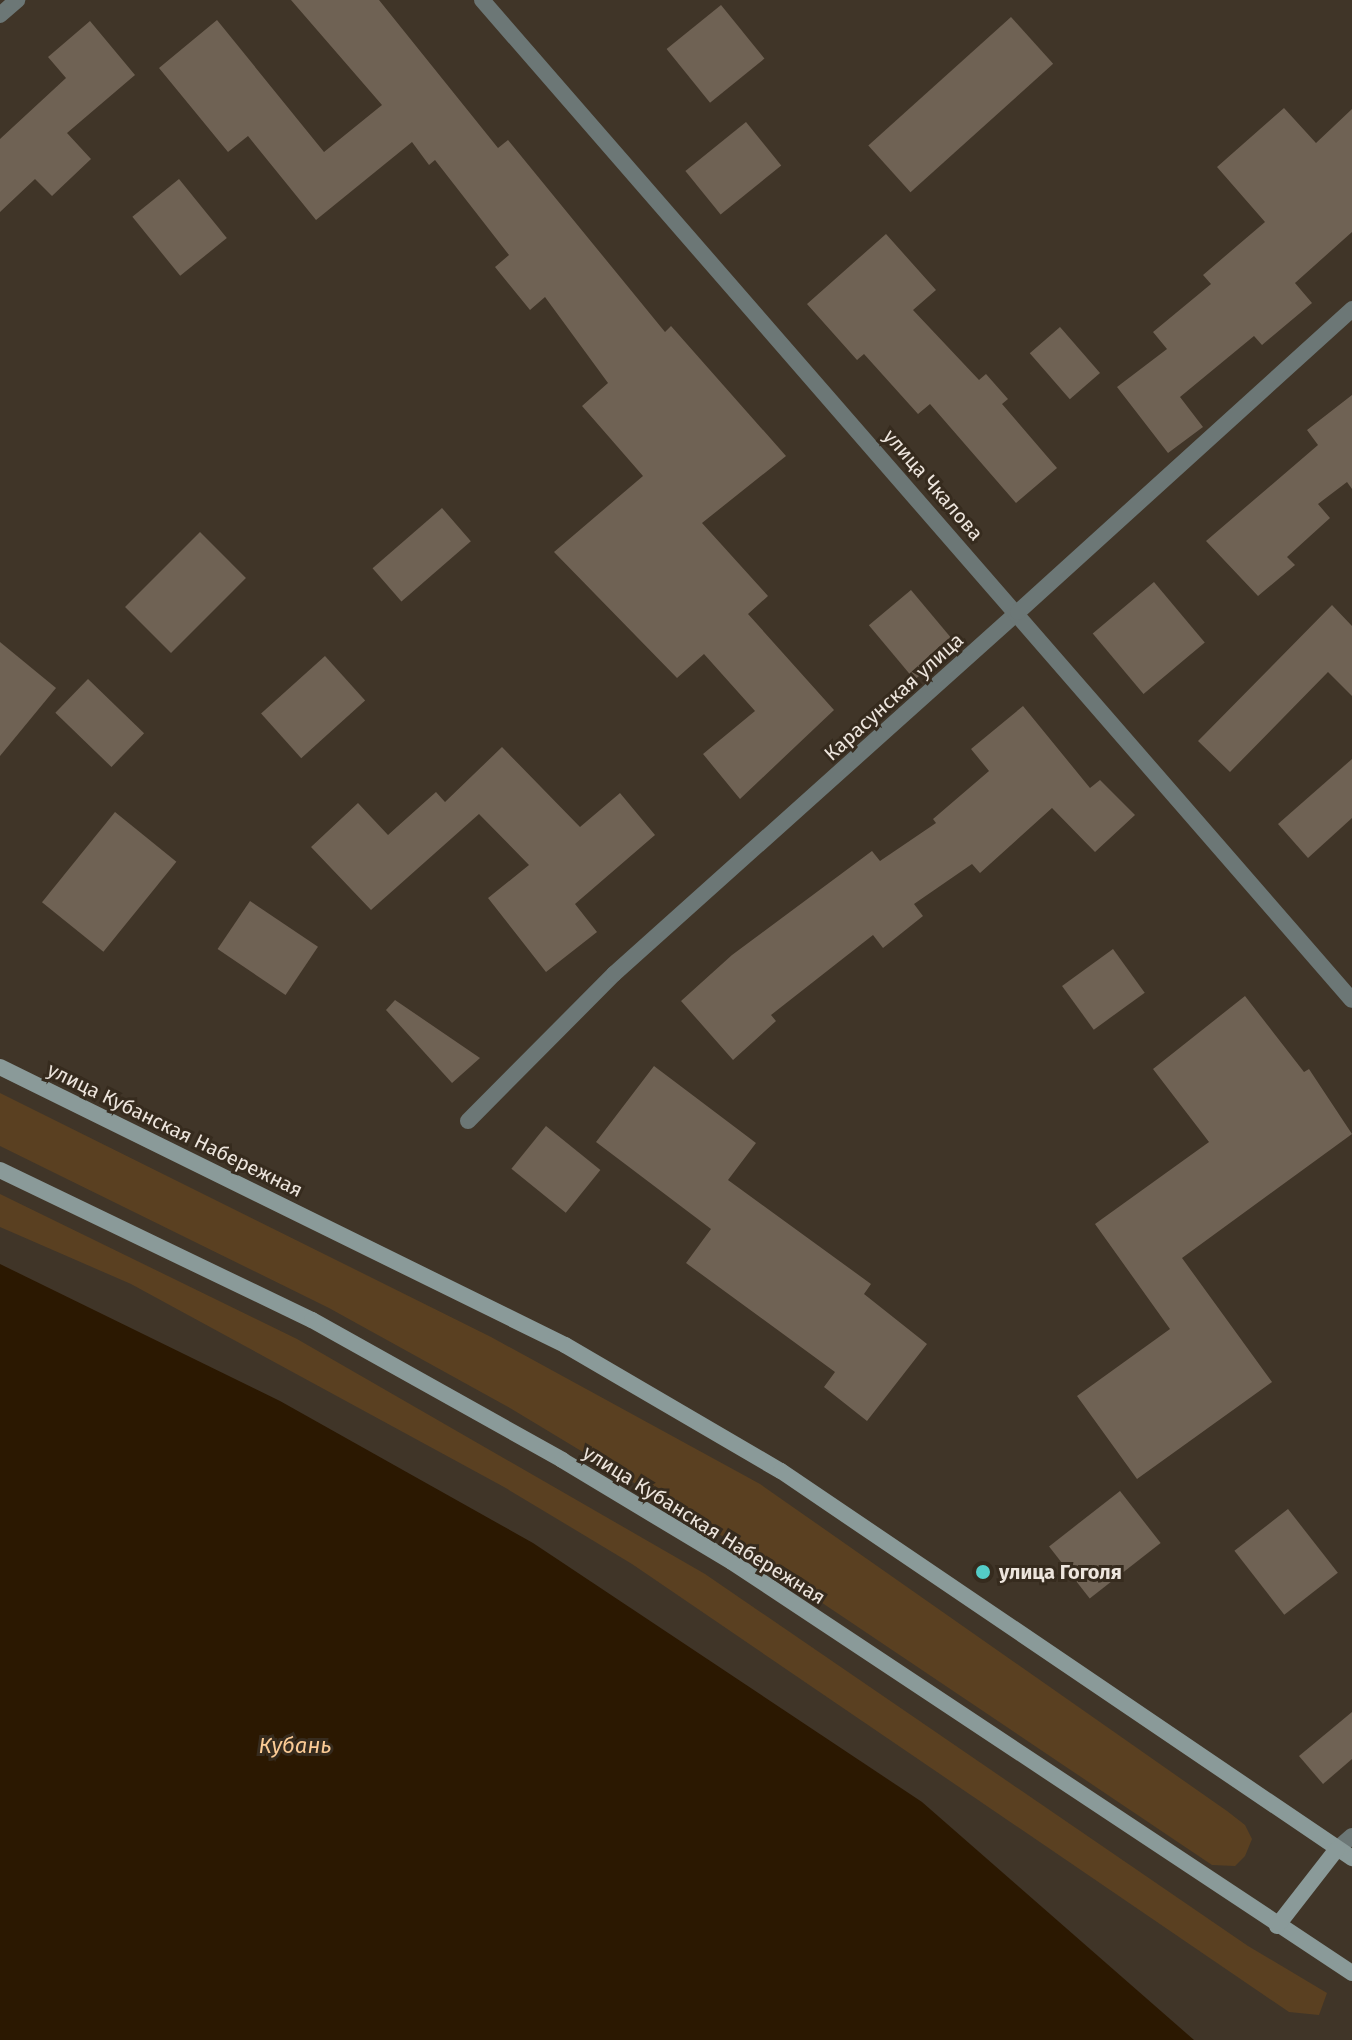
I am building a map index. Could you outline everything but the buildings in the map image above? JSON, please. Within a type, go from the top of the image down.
[{"type":"main road","name":"улица Кубанская Набережная","points":[[0,1067],[565,1345],[781,1471],[1352,1858]]},
{"type":"main road","name":"улица Кубанская Набережная","points":[[0,1170],[312,1320],[575,1468],[732,1562],[1352,1973]]},
{"type":"main road","points":[[1277,1926],[1337,1849]]},
{"type":"street","points":[[0,15],[17,0]]},
{"type":"street","name":"улица Чкалова","points":[[482,0],[1018,612],[1352,1000]]},
{"type":"street","name":"Карасунская улица","points":[[468,1121],[614,974],[1352,309]]},
{"type":"street","points":[[1337,1849],[1352,1836]]},
{"type":"shaded area","points":[[0,1093],[491,1337],[760,1484],[1227,1811],[1245,1825],[1252,1839],[1245,1856],[1235,1866],[1212,1865],[727,1539],[510,1408],[329,1308],[0,1146]]},
{"type":"shaded area","points":[[0,1194],[297,1339],[705,1574],[1248,1946],[1327,1993],[1319,2015],[1289,2012],[632,1564],[504,1487],[131,1284],[0,1227]]},
{"type":"water","name":"Кубань","points":[[0,1264],[280,1401],[533,1543],[922,1802],[1194,2040],[0,2040]]},
{"type":"place","name":"улица Гоголя","points":[[983,1572]]}]
